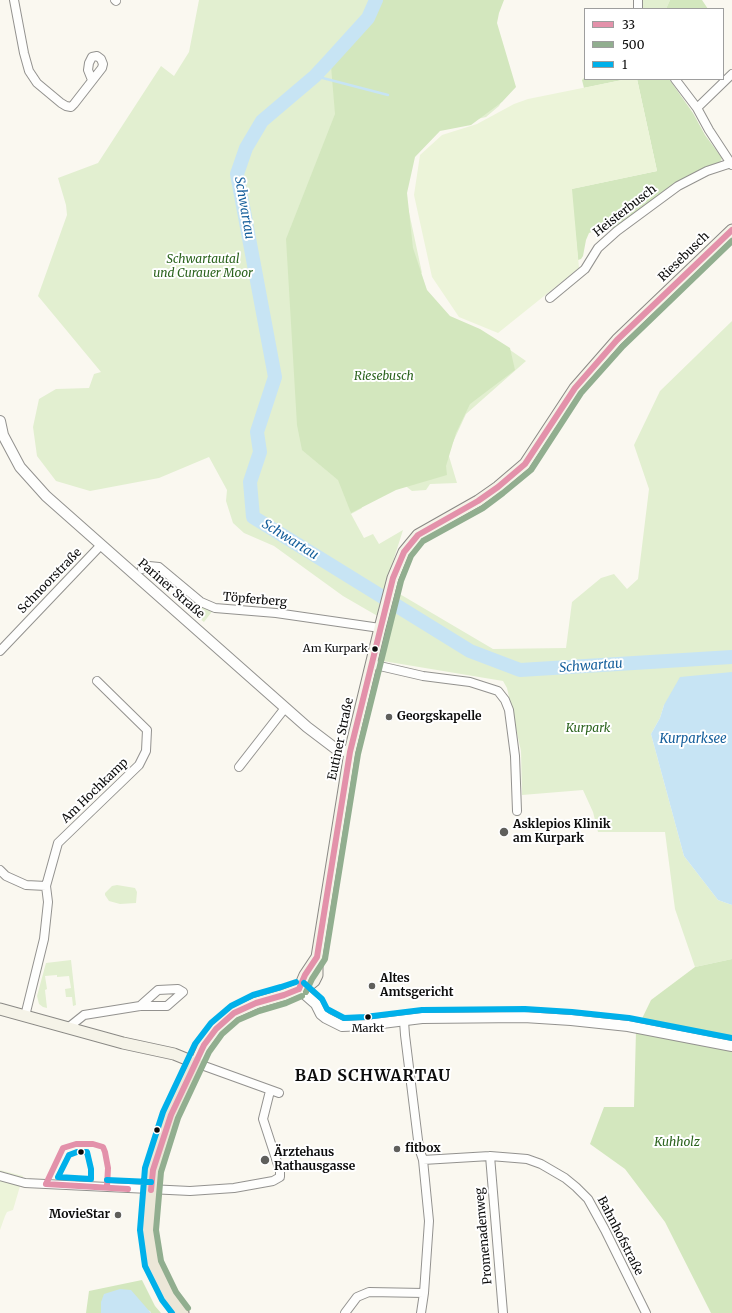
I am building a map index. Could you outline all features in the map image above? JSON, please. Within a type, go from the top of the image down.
[{"type":"main road","name":"Riesebusch","points":[[418,535],[478,501],[498,487],[525,464],[576,388],[617,340],[732,230]]},
{"type":"main road","name":"Eutiner Straße","points":[[300,989],[305,975],[317,957],[350,752],[384,610],[398,564],[404,552],[418,535]]},
{"type":"main road","points":[[182,1313],[163,1286],[153,1263],[148,1230],[153,1170],[164,1136],[204,1045],[216,1029],[234,1013],[256,1003],[300,989]]},
{"type":"main road","points":[[0,1009],[123,1043],[174,1054],[196,1063]]},
{"type":"street","points":[[14,0],[24,53],[29,71],[37,83],[61,103],[71,107],[92,80]]},
{"type":"street","points":[[697,108],[732,74]]},
{"type":"street","points":[[676,80],[697,108],[731,164]]},
{"type":"street","name":"Heisterbusch","points":[[550,298],[585,269],[598,248],[617,231],[678,186],[707,171],[731,164]]},
{"type":"street","name":"Pariner Straße","points":[[0,421],[3,435],[20,467],[46,496],[307,727],[336,749],[350,752]]},
{"type":"street","name":"Schnoorstraße","points":[[0,651],[101,545]]},
{"type":"street","name":"Töpferberg","points":[[142,569],[149,566],[159,567],[201,602],[215,608],[276,613],[380,628]]},
{"type":"street","points":[[372,664],[423,676],[470,682],[498,691],[505,700],[509,710],[515,756],[517,811]]},
{"type":"street","name":"Am Hochkamp","points":[[25,1016],[44,939],[48,902],[46,886],[58,843],[139,765],[146,751],[147,730],[97,681]]},
{"type":"street","points":[[239,767],[285,708]]},
{"type":"street","points":[[0,870],[6,876],[26,885],[46,886]]},
{"type":"street","points":[[300,989],[316,1004],[321,1014],[342,1026],[366,1026],[419,1018],[524,1017],[628,1026],[732,1046]]},
{"type":"street","points":[[69,1027],[84,1015],[140,1006]]},
{"type":"street","points":[[404,1021],[404,1035],[419,1148],[424,1160],[429,1221],[424,1293],[421,1313]]},
{"type":"street","points":[[196,1063],[279,1093]]},
{"type":"street","points":[[0,1176],[25,1183],[190,1191],[222,1190],[273,1181],[280,1177],[280,1171],[263,1119],[270,1091]]},
{"type":"street","name":"Bahnhofstraße","points":[[424,1160],[490,1156],[527,1159],[552,1170],[576,1187],[588,1199],[646,1313]]},
{"type":"street","name":"Promenadenweg","points":[[490,1156],[503,1313]]},
{"type":"street","points":[[345,1313],[357,1297],[369,1292],[424,1293]]},
{"type":"green space","name":"Schwartautal und Curauer Moor","points":[[199,0],[494,0],[489,4],[512,83],[499,106],[486,117],[430,130],[410,151],[403,184],[422,273],[354,255],[339,317],[487,334],[526,361],[466,414],[448,453],[457,483],[430,484],[426,490],[412,491],[332,428],[362,508],[351,514],[364,538],[373,534],[379,544],[403,530],[384,590],[398,593],[493,649],[566,648],[572,602],[601,578],[614,574],[627,589],[638,579],[649,489],[634,445],[660,391],[732,321],[732,676],[664,705],[660,718],[651,734],[684,856],[718,900],[732,905],[732,959],[695,967],[675,909],[665,832],[598,832],[593,812],[583,790],[522,795],[521,751],[507,688],[503,681],[371,659],[381,618],[343,596],[274,546],[244,533],[233,523],[226,501],[227,490],[209,457],[159,478],[90,491],[56,481],[37,456],[33,427],[39,399],[56,389],[89,388],[94,374],[101,372],[38,296],[67,215],[66,205],[58,178],[98,163],[161,66],[174,76],[189,52]]},
{"type":"green space","name":"Riesebusch","points":[[380,0],[504,0],[497,23],[516,87],[502,102],[471,125],[440,131],[415,157],[407,193],[413,248],[427,290],[450,316],[480,329],[510,348],[515,370],[470,404],[456,433],[446,466],[447,475],[396,490],[351,513],[338,480],[302,450],[297,425],[286,239],[335,114],[331,66],[372,20]]},
{"type":"green space","points":[[641,0],[670,0],[666,8],[641,8]]},
{"type":"green space","points":[[670,0],[702,0],[707,8],[666,8]]},
{"type":"green space","points":[[584,78],[584,80],[622,80],[584,88],[582,80]]},
{"type":"green space","points":[[622,80],[637,80],[657,171],[572,189],[579,268],[498,333],[459,317],[432,277],[414,195],[420,155],[442,135],[477,124],[514,104],[528,99]]},
{"type":"green space","points":[[637,80],[670,80],[693,113],[705,135],[722,158],[718,163],[704,168],[675,184],[615,228],[601,229],[589,233],[583,256],[578,260],[571,189],[657,171]]},
{"type":"green space","points":[[183,591],[214,609],[204,622],[177,601]]},
{"type":"green space","points":[[117,885],[135,888],[137,892],[136,903],[120,904],[109,901],[105,893],[112,886]]},
{"type":"green space","name":"Kuhholz","points":[[732,959],[732,1313],[711,1313],[665,1222],[625,1169],[590,1144],[604,1107],[634,1107],[636,1031],[651,1000],[695,967]]},
{"type":"green space","points":[[71,960],[76,1005],[73,1006],[72,997],[66,997],[65,989],[71,988],[69,976],[57,977],[57,975],[45,976],[47,1008],[43,1007],[39,1004],[37,996],[46,963]]},
{"type":"green space","points":[[0,1170],[23,1176],[13,1210],[7,1212],[0,1230]]},
{"type":"green space","points":[[142,1280],[155,1306],[161,1313],[151,1313],[150,1311],[101,1302],[101,1313],[86,1313],[89,1291]]},
{"type":"water","name":"Kurparksee","points":[[732,672],[732,905],[718,900],[684,856],[651,734],[660,718],[664,705],[680,677]]},
{"type":"water","points":[[120,1289],[131,1290],[151,1313],[101,1313],[101,1302],[104,1294]]},
{"type":"waterway","name":"Schwartau","points":[[376,0],[368,18],[315,76],[262,121],[246,148],[237,174],[275,377],[257,432],[260,452],[250,482],[253,517],[470,651],[520,670],[732,657]]},
{"type":"waterway","points":[[315,76],[388,95]]},
{"type":"transit line","name":"33","points":[[299,989],[305,975],[317,957],[350,752],[393,578],[404,552],[418,535],[478,501],[498,487],[525,464],[575,388],[617,340],[732,230]]},
{"type":"transit line","name":"500","points":[[306,992],[312,979],[325,959],[358,754],[401,581],[411,556],[423,541],[483,508],[531,470],[581,393],[623,346],[732,241]]},
{"type":"transit line","name":"1","points":[[172,1313],[162,1300],[145,1266],[140,1230],[145,1168],[163,1112],[195,1044],[211,1023],[231,1006],[253,995],[296,982]]},
{"type":"transit line","name":"1","points":[[304,983],[322,999],[327,1009],[344,1018],[422,1010],[525,1009],[629,1018],[732,1038]]},
{"type":"transit line","name":"33","points":[[151,1190],[153,1170],[171,1115],[204,1045],[216,1029],[234,1013],[256,1003],[299,989]]},
{"type":"transit line","name":"500","points":[[188,1308],[176,1292],[161,1261],[156,1230],[161,1172],[178,1118],[209,1052],[222,1034],[238,1020],[302,996]]},
{"type":"transit line","name":"33","points":[[46,1184],[63,1148],[76,1144],[93,1144],[103,1147],[105,1152],[108,1168],[107,1187]]},
{"type":"transit line","name":"1","points":[[77,1152],[87,1152],[91,1169],[91,1179],[58,1177],[69,1155],[77,1152]]},
{"type":"transit line","name":"1","points":[[107,1180],[151,1182]]},
{"type":"transit line","name":"33","points":[[46,1184],[128,1189]]},
{"type":"place","name":"Am Kurpark","points":[[375,649]]},
{"type":"place","name":"Georgskapelle","points":[[389,717]]},
{"type":"place","name":"Asklepios Klinik am Kurpark","points":[[504,832]]},
{"type":"place","name":"Altes Amtsgericht","points":[[372,986]]},
{"type":"place","name":"Markt","points":[[368,1017]]},
{"type":"place","name":"fitbox","points":[[397,1149]]},
{"type":"place","name":"Ärztehaus Rathausgasse","points":[[265,1160]]},
{"type":"place","name":"MovieStar","points":[[118,1215]]},
{"type":"district","name":"BAD SCHWARTAU","points":[[373,1076]]},
{"type":"park label","name":"Kurpark","points":[[588,729]]}]
